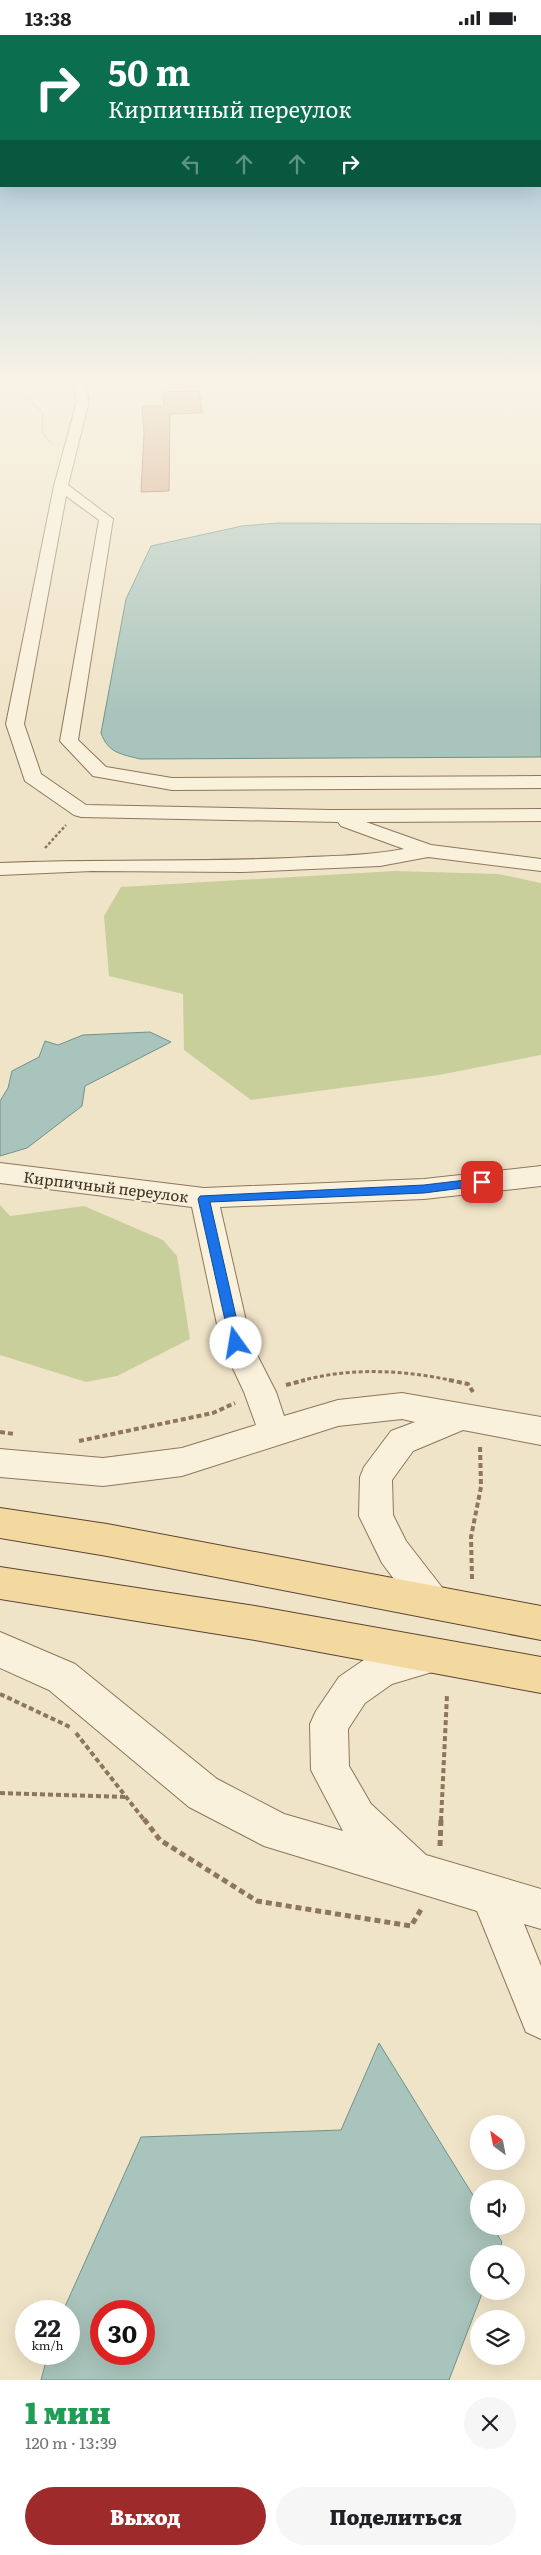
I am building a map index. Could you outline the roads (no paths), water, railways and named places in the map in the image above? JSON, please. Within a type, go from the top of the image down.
[{"type":"main road","points":[[0,1523],[107,1540],[541,1623]]},
{"type":"main road","points":[[0,1583],[255,1623],[541,1675]]},
{"type":"street","points":[[60,493],[15,724],[32,777],[81,811],[331,816],[541,815]]},
{"type":"street","points":[[71,493],[106,519],[69,741],[100,772],[172,784],[541,782]]},
{"type":"street","points":[[331,816],[428,851],[539,864]]},
{"type":"street","points":[[5,868],[252,866],[380,860],[428,851]]},
{"type":"street","name":"Кирпичный переулок","points":[[0,1173],[204,1199],[424,1189],[541,1176]]},
{"type":"street","points":[[204,1199],[236,1343],[260,1392],[275,1434]]},
{"type":"street","points":[[0,1463],[103,1471],[182,1462],[338,1413],[402,1406],[541,1431]]},
{"type":"street","points":[[432,1602],[394,1552],[376,1516],[376,1477],[402,1441],[462,1417]]},
{"type":"street","points":[[0,1649],[62,1677],[203,1793],[278,1832],[415,1870],[541,1909]]},
{"type":"street","points":[[415,1870],[357,1818],[330,1770],[329,1724],[352,1690],[384,1668],[437,1655]]},
{"type":"street","points":[[491,1895],[541,2017]]},
{"type":"water","points":[[278,523],[541,524],[541,757],[140,759],[111,749],[101,733],[126,599],[151,546],[242,526]]},
{"type":"water","points":[[150,1032],[171,1042],[85,1086],[82,1106],[27,1148],[0,1156],[0,1101],[8,1088],[12,1071],[39,1057],[45,1041],[58,1045],[83,1035]]},
{"type":"water","points":[[379,2043],[470,2190],[470,2235],[498,2235],[502,2242],[501,2245],[470,2245],[470,2300],[480,2300],[476,2310],[470,2310],[470,2325],[449,2380],[41,2380],[45,2365],[80,2365],[80,2300],[68,2300],[141,2137],[341,2130]]}]
